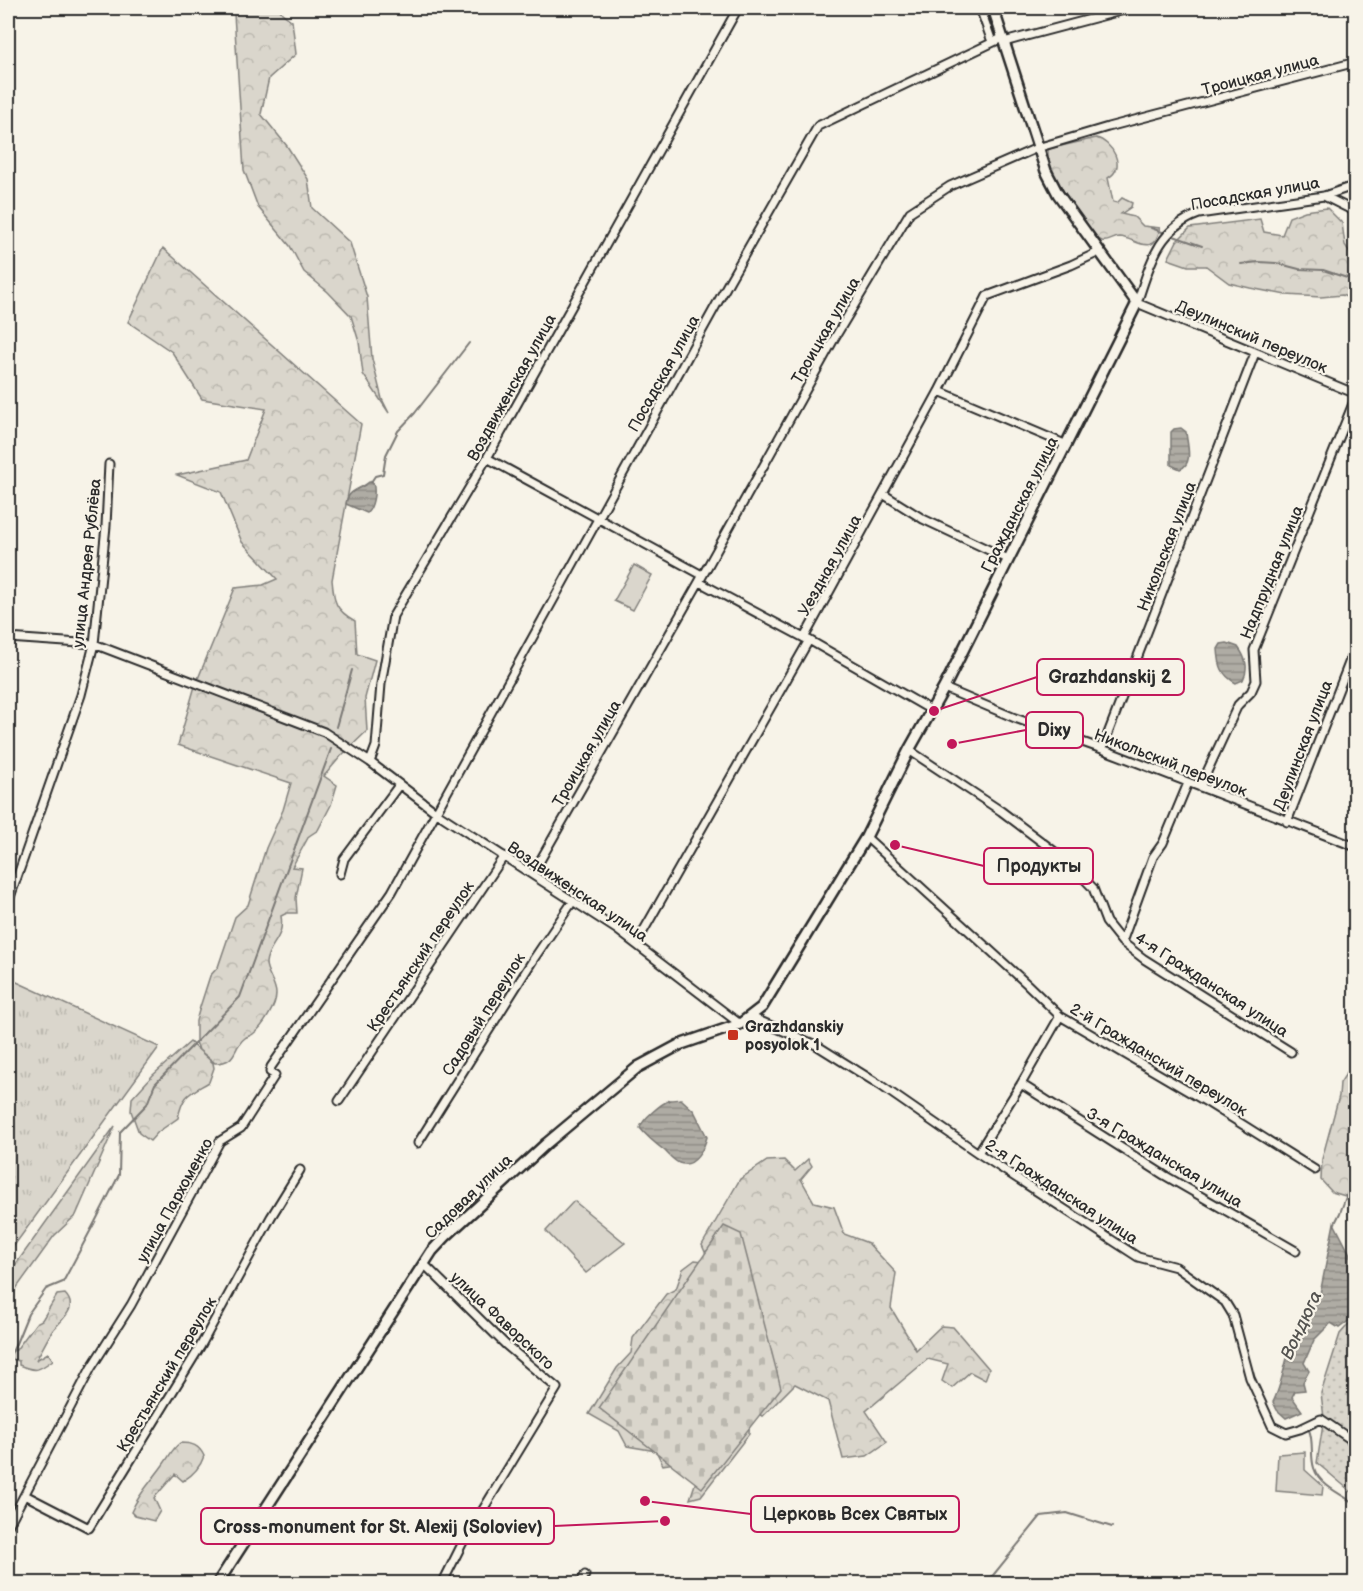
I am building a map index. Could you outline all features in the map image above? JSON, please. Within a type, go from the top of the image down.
[{"type":"street","name":"Воздвиженская улица","points":[[738,8],[487,458],[393,616],[381,684],[376,746],[370,762],[436,813],[533,873],[616,929],[740,1024]]},
{"type":"street","points":[[980,8],[992,42]]},
{"type":"street","points":[[993,8],[1046,171],[1058,194],[1137,303]]},
{"type":"street","name":"Посадская улица","points":[[436,813],[818,126],[992,42],[1132,8]]},
{"type":"street","name":"Троицкая улица","points":[[533,873],[834,339],[910,212],[950,186],[1037,148],[1356,62]]},
{"type":"street","name":"Посадская улица","points":[[1137,303],[1155,253],[1168,233],[1183,219],[1199,214],[1324,196],[1356,185]]},
{"type":"street","points":[[1324,196],[1356,212]]},
{"type":"street","name":"Уездная улица","points":[[636,944],[806,639],[939,391],[987,296],[1071,265],[1099,252]]},
{"type":"street","name":"Деулинский переулок","points":[[1137,303],[1356,395]]},
{"type":"street","name":"Гражданская улица","points":[[762,1007],[866,837],[909,750],[944,688],[1137,303]]},
{"type":"street","name":"Никольская улица","points":[[1102,749],[1255,353]]},
{"type":"street","points":[[939,391],[1066,445]]},
{"type":"street","name":"Надпрудная улица","points":[[1200,788],[1238,705],[1251,692],[1256,681],[1254,650],[1356,395]]},
{"type":"street","points":[[487,458],[598,518],[932,710]]},
{"type":"street","name":"улица Андрея Рублёва","points":[[8,903],[81,695],[94,644],[110,464]]},
{"type":"street","points":[[884,494],[923,519],[1008,559]]},
{"type":"street","points":[[8,638],[94,644],[324,732],[370,762]]},
{"type":"street","name":"Деулинская улица","points":[[1287,822],[1356,645]]},
{"type":"street","name":"Никольский переулок","points":[[944,688],[1015,718],[1356,847]]},
{"type":"street","name":"4-я Гражданская улица","points":[[909,750],[1001,811],[1067,861],[1093,888],[1106,922],[1122,942],[1143,960],[1291,1052]]},
{"type":"street","points":[[1122,942],[1153,857],[1163,843],[1188,783]]},
{"type":"street","points":[[340,874],[344,859],[399,785]]},
{"type":"street","name":"улица Пархоменко","points":[[8,1526],[91,1368],[131,1305],[220,1142],[241,1128],[275,1076],[270,1072],[271,1066],[392,892],[436,813]]},
{"type":"street","name":"2-й Гражданский переулок","points":[[866,837],[1060,1016],[1210,1104],[1315,1170]]},
{"type":"street","name":"Крестьянский переулок","points":[[339,1101],[504,856]]},
{"type":"street","name":"Садовый переулок","points":[[418,1143],[533,960],[573,901]]},
{"type":"street","name":"Садовая улица","points":[[217,1584],[432,1251],[446,1236],[547,1143],[638,1067],[679,1045],[740,1024],[762,1007]]},
{"type":"street","points":[[978,1153],[1060,1016]]},
{"type":"street","name":"2-я Гражданская улица","points":[[751,1017],[816,1045],[1138,1257],[1176,1268],[1225,1302],[1233,1315],[1250,1378],[1272,1426],[1286,1433],[1321,1419],[1356,1443]]},
{"type":"street","name":"3-я Гражданская улица","points":[[1021,1084],[1164,1175],[1296,1251]]},
{"type":"street","name":"Крестьянский переулок","points":[[25,1495],[89,1528],[200,1347],[271,1217],[300,1170]]},
{"type":"street","name":"улица Фаворского","points":[[424,1264],[506,1345],[557,1388],[462,1544],[442,1584]]},
{"type":"street","points":[[580,1584],[585,1575]]},
{"type":"green space","points":[[237,8],[279,8],[292,21],[296,54],[269,78],[261,114],[287,146],[308,179],[312,208],[350,243],[367,297],[372,359],[382,399],[389,413],[363,374],[359,342],[351,316],[328,292],[304,272],[290,246],[258,207],[244,170],[234,14]]},
{"type":"green space","points":[[1096,138],[1112,149],[1117,161],[1117,168],[1108,178],[1113,202],[1117,203],[1122,198],[1132,203],[1131,207],[1121,214],[1134,217],[1143,226],[1160,228],[1153,243],[1143,244],[1120,237],[1102,241],[1088,228],[1062,190],[1048,159],[1048,149]]},
{"type":"green space","points":[[1327,208],[1342,223],[1345,245],[1355,260],[1355,301],[1342,295],[1321,297],[1286,295],[1250,288],[1229,283],[1206,266],[1188,266],[1168,259],[1177,241],[1190,228],[1260,219],[1264,232],[1282,235],[1289,217],[1305,211]]},
{"type":"green space","points":[[163,248],[361,424],[332,580],[339,609],[355,621],[357,654],[375,660],[365,698],[367,731],[324,776],[337,785],[331,805],[318,830],[309,836],[292,867],[302,868],[296,898],[297,913],[287,913],[281,916],[279,936],[267,956],[268,971],[276,990],[271,1010],[257,1031],[241,1042],[231,1058],[215,1063],[199,1050],[196,1042],[196,1021],[210,976],[218,967],[235,917],[248,905],[266,848],[283,810],[291,783],[178,745],[195,686],[235,588],[263,585],[277,579],[242,542],[221,492],[177,475],[246,460],[266,409],[202,399],[172,352],[128,322]]},
{"type":"green space","points":[[634,565],[652,575],[633,610],[614,601]]},
{"type":"green space","points":[[8,978],[159,1047],[8,1254]]},
{"type":"green space","points":[[190,1042],[213,1063],[214,1068],[209,1082],[196,1089],[185,1099],[178,1118],[158,1132],[150,1141],[139,1133],[131,1111],[132,1098],[153,1075]]},
{"type":"green space","points":[[1355,1065],[1356,1185],[1352,1198],[1332,1192],[1321,1180],[1322,1159],[1339,1096],[1340,1083],[1351,1066]]},
{"type":"green space","points":[[115,1126],[76,1215],[54,1236],[8,1300],[8,1275]]},
{"type":"green space","points":[[808,1159],[812,1166],[801,1179],[814,1202],[834,1207],[844,1234],[868,1243],[896,1273],[891,1308],[916,1350],[941,1326],[953,1327],[989,1369],[985,1380],[970,1372],[952,1388],[942,1381],[948,1364],[928,1359],[866,1411],[887,1442],[867,1456],[843,1459],[828,1401],[795,1384],[763,1416],[750,1411],[749,1434],[701,1496],[690,1499],[701,1466],[688,1461],[663,1465],[656,1451],[627,1446],[619,1431],[589,1414],[617,1368],[631,1353],[633,1338],[666,1294],[676,1289],[683,1269],[695,1260],[703,1261],[725,1239],[705,1252],[702,1245],[740,1179],[767,1161],[784,1160],[795,1171]]},
{"type":"green space","points":[[574,1201],[625,1243],[586,1273],[546,1231]]},
{"type":"green space","points":[[724,1226],[741,1234],[781,1388],[702,1488],[599,1408]]},
{"type":"green space","points":[[65,1294],[69,1299],[70,1309],[53,1330],[36,1360],[48,1353],[53,1360],[40,1368],[29,1369],[19,1365],[19,1361],[8,1358],[8,1352],[16,1350],[36,1323],[42,1320],[57,1295]]},
{"type":"green space","points":[[1355,1317],[1355,1495],[1317,1463],[1324,1418],[1321,1393],[1340,1334]]},
{"type":"green space","points":[[180,1443],[192,1444],[200,1449],[204,1456],[200,1464],[193,1474],[183,1481],[175,1474],[154,1498],[160,1511],[154,1521],[135,1516],[131,1512],[138,1498]]},
{"type":"green space","points":[[1305,1452],[1305,1470],[1323,1486],[1322,1495],[1276,1491],[1278,1454]]},
{"type":"water","points":[[1181,428],[1186,432],[1189,453],[1187,463],[1180,469],[1171,465],[1171,432]]},
{"type":"water","points":[[369,482],[373,483],[374,495],[367,513],[346,504],[349,495]]},
{"type":"water","points":[[1227,643],[1238,647],[1246,663],[1243,680],[1236,683],[1227,677],[1220,665],[1218,649],[1221,644]]},
{"type":"water","points":[[681,1099],[694,1111],[707,1137],[698,1156],[685,1164],[673,1159],[640,1128],[648,1116],[662,1104],[670,1100]]},
{"type":"water","points":[[1334,1223],[1355,1264],[1355,1316],[1339,1328],[1331,1323],[1314,1340],[1304,1363],[1309,1371],[1303,1382],[1305,1390],[1295,1391],[1292,1397],[1302,1411],[1286,1418],[1277,1410],[1273,1402],[1300,1321],[1318,1304]]},
{"type":"waterway","points":[[1151,228],[1202,246]]},
{"type":"waterway","points":[[1241,264],[1276,263],[1299,269],[1323,270],[1356,281]]},
{"type":"waterway","points":[[371,482],[375,476],[383,474],[386,455],[398,431],[415,413],[469,343]]},
{"type":"waterway","points":[[336,727],[352,670]]},
{"type":"waterway","points":[[8,1359],[28,1314],[46,1289],[63,1282],[119,1175],[120,1132],[147,1104],[155,1084],[240,997],[331,749]]},
{"type":"waterway","name":"Вондюга","points":[[1334,1225],[1356,1170]]},
{"type":"waterway","points":[[1309,1430],[1313,1463],[1317,1474],[1332,1489],[1356,1504]]},
{"type":"waterway","name":"Вондюга","points":[[986,1584],[1041,1516],[1067,1513],[1112,1527]]},
{"type":"place","name":"Grazhdanskij 2","points":[[934,711]]},
{"type":"place","name":"Dixy","points":[[952,744]]},
{"type":"place","name":"Продукты","points":[[895,845]]},
{"type":"place","name":"Grazhdanskiy posyolok 1","points":[[733,1035]]},
{"type":"place","name":"Церковь Всех Святых","points":[[645,1501]]},
{"type":"place","name":"Cross-monument for St. Alexij (Soloviev)","points":[[665,1521]]}]
